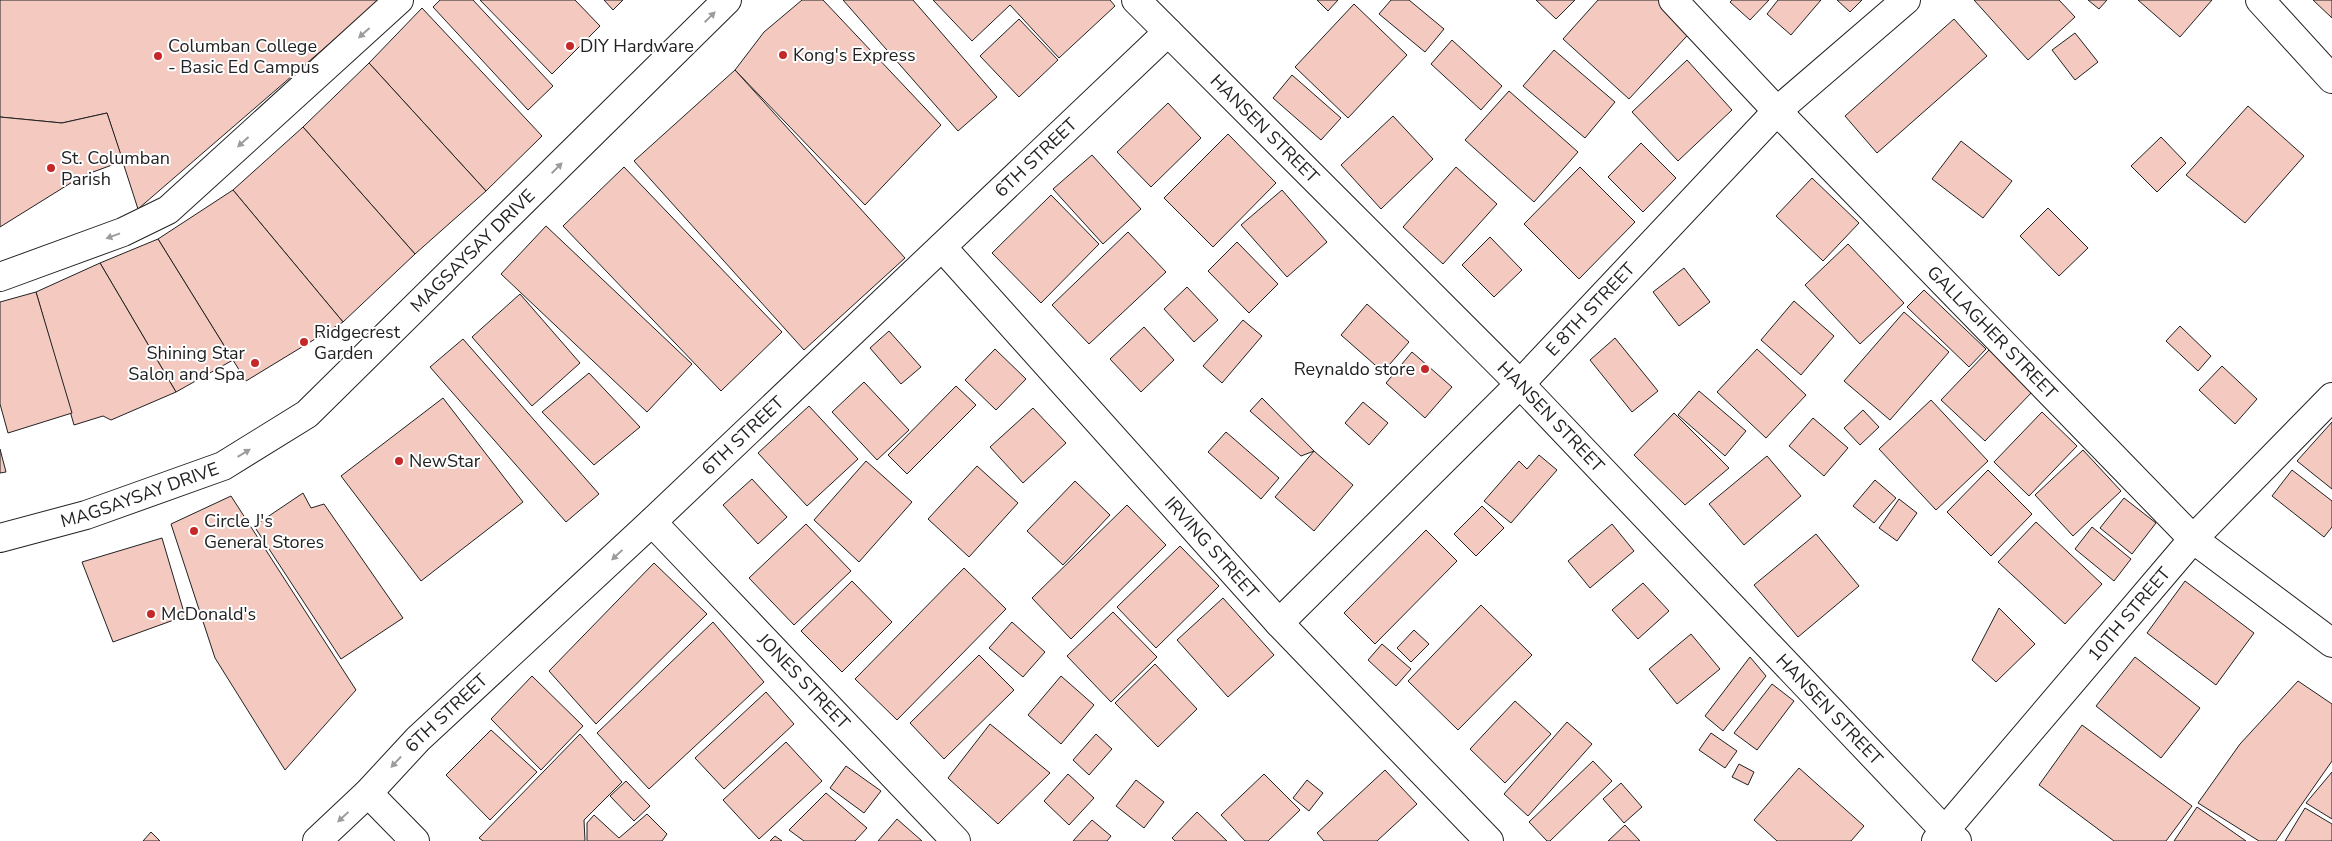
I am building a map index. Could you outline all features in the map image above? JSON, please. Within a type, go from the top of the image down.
[{"type":"street","points":[[0,277],[123,232],[168,210],[399,0]]},
{"type":"street","name":"MAGSAYSAY DRIVE","points":[[0,538],[86,515],[223,466],[308,414],[727,0]]},
{"type":"street","name":"HANSEN STREET","points":[[1136,0],[1520,384],[1946,838]]},
{"type":"street","name":"GALLAGHER STREET","points":[[1672,0],[1777,111],[2193,538],[2332,643]]},
{"type":"street","name":"E 8TH STREET","points":[[1278,623],[1520,384],[1777,111],[1906,0]]},
{"type":"street","points":[[2260,0],[2332,79]]},
{"type":"street","name":"6TH STREET","points":[[317,841],[368,792],[418,739],[652,522],[1168,32]]},
{"type":"street","name":"IRVING STREET","points":[[942,247],[1278,623],[1489,841]]},
{"type":"street","name":"10TH STREET","points":[[1946,838],[2193,538],[2332,397]]},
{"type":"street","name":"JONES STREET","points":[[652,522],[956,841]]},
{"type":"street","points":[[368,792],[415,841]]},
{"type":"building","name":"Columban College - Basic Ed Campus","points":[[0,0],[380,0],[138,209],[107,113],[62,123],[0,117]]},
{"type":"building","points":[[440,0],[473,0],[553,86],[528,110],[433,7]]},
{"type":"building","points":[[480,0],[575,0],[600,26],[552,74]]},
{"type":"building","points":[[604,0],[623,0],[613,10]]},
{"type":"building","points":[[802,0],[823,0],[941,125],[865,205],[735,70],[764,32]]},
{"type":"building","points":[[843,0],[913,0],[997,97],[958,131]]},
{"type":"building","points":[[933,0],[1110,0],[1115,6],[1059,58],[1010,5],[972,41]]},
{"type":"building","points":[[1317,0],[1338,0],[1328,11]]},
{"type":"building","points":[[1391,0],[1409,0],[1444,29],[1425,52],[1379,14]]},
{"type":"building","points":[[1536,0],[1575,0],[1556,19]]},
{"type":"building","points":[[1598,0],[1669,0],[1696,26],[1629,99],[1563,39]]},
{"type":"building","points":[[1732,0],[1769,0],[1750,20],[1730,2]]},
{"type":"building","points":[[1778,0],[1821,0],[1791,35],[1767,14]]},
{"type":"building","points":[[1837,0],[1862,0],[1850,12]]},
{"type":"building","points":[[1974,0],[2059,0],[2075,17],[2028,60]]},
{"type":"building","points":[[2088,0],[2107,0],[2099,9]]},
{"type":"building","points":[[2138,0],[2212,0],[2180,37]]},
{"type":"building","points":[[2313,0],[2332,0],[2332,18]]},
{"type":"building","points":[[1354,4],[1407,55],[1348,118],[1295,67]]},
{"type":"building","points":[[422,8],[542,136],[486,191],[369,63]]},
{"type":"building","points":[[1019,19],[1058,60],[1019,97],[980,56]]},
{"type":"building","points":[[1954,19],[1987,56],[1877,153],[1845,116]]},
{"type":"building","points":[[2075,33],[2098,62],[2075,80],[2052,50]]},
{"type":"building","points":[[1452,40],[1502,86],[1481,110],[1431,64]]},
{"type":"building","points":[[1554,50],[1615,102],[1585,138],[1523,86]]},
{"type":"building","points":[[1687,60],[1732,110],[1678,161],[1632,112]]},
{"type":"building","points":[[369,63],[486,191],[415,254],[303,127]]},
{"type":"building","points":[[735,70],[905,258],[804,350],[634,161]]},
{"type":"building","points":[[1292,75],[1341,118],[1321,140],[1273,98]]},
{"type":"building","points":[[1509,91],[1578,152],[1534,202],[1465,140]]},
{"type":"building","points":[[1168,103],[1201,138],[1151,187],[1117,152]]},
{"type":"building","points":[[2248,106],[2304,156],[2245,223],[2186,175]]},
{"type":"building","name":"St. Columban Parish","points":[[107,113],[123,161],[82,176],[0,227],[0,117],[62,123]]},
{"type":"building","points":[[1393,116],[1433,159],[1381,209],[1341,165]]},
{"type":"building","points":[[303,127],[415,254],[343,322],[233,190]]},
{"type":"building","points":[[1228,134],[1276,183],[1213,247],[1164,198]]},
{"type":"building","points":[[2161,137],[2186,163],[2157,192],[2131,166]]},
{"type":"building","points":[[1961,141],[2012,181],[1983,218],[1932,179]]},
{"type":"building","points":[[1641,143],[1676,178],[1643,212],[1608,177]]},
{"type":"building","points":[[1092,155],[1141,209],[1103,244],[1053,189]]},
{"type":"building","points":[[624,167],[782,332],[721,391],[563,226]]},
{"type":"building","points":[[1456,167],[1497,204],[1443,264],[1403,227]]},
{"type":"building","points":[[1580,167],[1635,222],[1579,279],[1524,224]]},
{"type":"building","points":[[1812,178],[1859,223],[1823,261],[1776,216]]},
{"type":"building","points":[[233,190],[343,322],[246,381],[158,239]]},
{"type":"building","points":[[1282,190],[1327,242],[1287,277],[1241,225]]},
{"type":"building","points":[[1051,195],[1099,244],[1041,303],[992,253]]},
{"type":"building","points":[[2048,208],[2088,248],[2059,276],[2020,236]]},
{"type":"building","points":[[546,226],[692,364],[647,412],[501,274]]},
{"type":"building","points":[[1128,232],[1166,272],[1089,344],[1052,305]]},
{"type":"building","points":[[1490,237],[1522,270],[1494,297],[1462,265]]},
{"type":"building","points":[[158,239],[233,360],[176,392],[100,263]]},
{"type":"building","points":[[1237,242],[1278,284],[1249,313],[1208,271]]},
{"type":"building","points":[[1848,244],[1904,303],[1860,344],[1805,285]]},
{"type":"building","points":[[100,263],[176,392],[111,420],[103,416],[74,425],[36,292]]},
{"type":"building","points":[[1684,268],[1710,302],[1679,326],[1653,292]]},
{"type":"building","points":[[1187,287],[1218,320],[1194,342],[1164,309]]},
{"type":"building","points":[[1924,290],[1986,349],[1969,367],[1907,307]]},
{"type":"building","points":[[36,292],[72,413],[8,433],[0,404],[0,302]]},
{"type":"building","points":[[520,294],[580,363],[532,406],[472,337]]},
{"type":"building","points":[[1794,301],[1834,336],[1801,375],[1761,340]]},
{"type":"building","points":[[1367,304],[1409,342],[1383,372],[1341,335]]},
{"type":"building","points":[[1904,312],[1949,352],[1890,420],[1844,381]]},
{"type":"building","points":[[1243,320],[1262,336],[1222,383],[1203,366]]},
{"type":"building","points":[[2180,326],[2211,356],[2198,371],[2166,341]]},
{"type":"building","points":[[1144,327],[1174,360],[1141,392],[1110,359]]},
{"type":"building","points":[[889,331],[921,367],[901,384],[870,348]]},
{"type":"building","points":[[1615,338],[1658,391],[1632,412],[1590,360]]},
{"type":"building","points":[[463,339],[599,494],[566,522],[430,367]]},
{"type":"building","points":[[995,349],[1026,379],[996,410],[965,380]]},
{"type":"building","points":[[1757,349],[1806,395],[1766,438],[1717,392]]},
{"type":"building","points":[[1989,350],[2033,391],[1985,441],[1941,400]]},
{"type":"building","points":[[1412,352],[1452,387],[1425,418],[1386,383]]},
{"type":"building","points":[[2222,366],[2257,399],[2235,424],[2199,390]]},
{"type":"building","points":[[589,373],[640,427],[594,465],[542,412]]},
{"type":"building","points":[[864,382],[909,430],[877,460],[832,412]]},
{"type":"building","points":[[956,386],[976,405],[907,474],[888,455]]},
{"type":"building","points":[[1699,391],[1746,431],[1725,456],[1678,415]]},
{"type":"building","points":[[443,398],[523,502],[421,581],[341,476]]},
{"type":"building","points":[[1262,398],[1314,451],[1301,456],[1250,411]]},
{"type":"building","points":[[1931,400],[1988,461],[1936,510],[1879,449]]},
{"type":"building","points":[[1363,402],[1388,423],[1369,445],[1345,423]]},
{"type":"building","points":[[809,406],[858,459],[807,506],[758,453]]},
{"type":"building","points":[[1033,408],[1066,443],[1023,483],[990,447]]},
{"type":"building","points":[[1863,410],[1879,427],[1860,445],[1844,428]]},
{"type":"building","points":[[2042,412],[2077,446],[2029,496],[1994,462]]},
{"type":"building","points":[[1674,413],[1729,468],[1685,505],[1634,455]]},
{"type":"building","points":[[1813,418],[1848,448],[1824,476],[1789,446]]},
{"type":"building","points":[[2332,422],[2332,489],[2297,461]]},
{"type":"building","points":[[1226,432],[1279,478],[1261,499],[1208,452]]},
{"type":"building","points":[[0,449],[6,472],[0,473]]},
{"type":"building","points":[[2083,450],[2121,491],[2073,536],[2035,495]]},
{"type":"building","points":[[1314,451],[1353,485],[1314,531],[1275,497]]},
{"type":"building","points":[[1539,455],[1557,470],[1511,523],[1484,501],[1519,461],[1527,469]]},
{"type":"building","points":[[1767,456],[1801,496],[1744,545],[1709,504]]},
{"type":"building","points":[[866,461],[912,502],[859,562],[814,520]]},
{"type":"building","points":[[977,466],[1018,503],[969,557],[928,519]]},
{"type":"building","points":[[1988,470],[2032,514],[1991,556],[1947,512]]},
{"type":"building","points":[[2292,470],[2332,501],[2332,527],[2324,537],[2272,496]]},
{"type":"building","points":[[752,479],[787,517],[758,544],[723,505]]},
{"type":"building","points":[[1875,480],[1896,498],[1874,523],[1853,506]]},
{"type":"building","points":[[1075,481],[1110,515],[1063,565],[1027,531]]},
{"type":"building","points":[[303,493],[311,508],[324,504],[403,618],[341,659],[254,526]]},
{"type":"building","points":[[231,496],[356,690],[285,770],[215,658],[171,524]]},
{"type":"building","points":[[2124,498],[2156,523],[2132,554],[2100,528]]},
{"type":"building","points":[[1899,499],[1917,513],[1897,541],[1879,528]]},
{"type":"building","points":[[1127,505],[1166,545],[1071,639],[1032,598]]},
{"type":"building","points":[[1482,506],[1504,528],[1476,556],[1454,534]]},
{"type":"building","points":[[2036,522],[2102,584],[2065,624],[1998,562]]},
{"type":"building","points":[[806,524],[851,571],[794,625],[749,578]]},
{"type":"building","points":[[1612,524],[1634,551],[1590,588],[1568,561]]},
{"type":"building","points":[[2092,527],[2131,559],[2114,581],[2075,549]]},
{"type":"building","points":[[1426,530],[1457,561],[1375,644],[1344,613]]},
{"type":"building","points":[[1816,534],[1859,586],[1798,637],[1754,585]]},
{"type":"building","points":[[162,538],[185,616],[113,642],[82,562]]},
{"type":"building","points":[[1180,546],[1219,586],[1156,648],[1117,607]]},
{"type":"building","points":[[654,563],[707,614],[596,724],[549,671]]},
{"type":"building","points":[[964,568],[1006,609],[897,720],[855,679]]},
{"type":"building","points":[[852,581],[892,622],[842,672],[801,631]]},
{"type":"building","points":[[2185,581],[2254,633],[2216,685],[2147,633]]},
{"type":"building","points":[[1643,583],[1669,611],[1638,639],[1612,610]]},
{"type":"building","points":[[1223,598],[1274,655],[1228,697],[1177,640]]},
{"type":"building","points":[[1481,605],[1532,655],[1458,730],[1408,681]]},
{"type":"building","points":[[1999,608],[2035,644],[1996,682],[1972,660]]},
{"type":"building","points":[[1113,612],[1157,657],[1111,702],[1067,656]]},
{"type":"building","points":[[713,622],[764,682],[649,789],[597,733]]},
{"type":"building","points":[[1012,622],[1045,652],[1023,677],[989,648]]},
{"type":"building","points":[[1414,630],[1429,644],[1411,662],[1397,648]]},
{"type":"building","points":[[1691,634],[1720,669],[1677,704],[1649,669]]},
{"type":"building","points":[[1382,644],[1411,669],[1396,686],[1368,660]]},
{"type":"building","points":[[979,655],[1014,690],[944,759],[910,723]]},
{"type":"building","points":[[1750,657],[1766,676],[1723,731],[1705,716]]},
{"type":"building","points":[[2135,657],[2200,708],[2161,758],[2096,706]]},
{"type":"building","points":[[1155,664],[1197,709],[1158,747],[1115,703]]},
{"type":"building","points":[[532,676],[583,726],[541,770],[491,719]]},
{"type":"building","points":[[1061,676],[1094,705],[1061,744],[1028,715]]},
{"type":"building","points":[[2298,681],[2332,704],[2332,761],[2276,841],[2259,841],[2198,803],[2240,744]]},
{"type":"building","points":[[1772,684],[1794,701],[1757,750],[1734,733]]},
{"type":"building","points":[[766,692],[794,724],[724,789],[695,758]]},
{"type":"building","points":[[1515,701],[1551,734],[1505,783],[1470,749]]},
{"type":"building","points":[[1567,722],[1592,744],[1528,816],[1504,794]]},
{"type":"building","points":[[990,724],[1050,773],[998,824],[948,778]]},
{"type":"building","points":[[2082,725],[2192,806],[2166,841],[2114,841],[2039,785]]},
{"type":"building","points":[[491,730],[537,772],[490,820],[446,775]]},
{"type":"building","points":[[1711,733],[1737,751],[1725,768],[1699,750]]},
{"type":"building","points":[[580,734],[622,782],[584,820],[585,841],[483,841],[479,838]]},
{"type":"building","points":[[1096,734],[1112,749],[1089,775],[1073,760]]},
{"type":"building","points":[[786,742],[822,781],[759,839],[723,800]]},
{"type":"building","points":[[1593,761],[1612,781],[1550,841],[1547,841],[1529,822]]},
{"type":"building","points":[[1739,764],[1754,772],[1748,785],[1732,777]]},
{"type":"building","points":[[846,766],[881,791],[864,813],[830,788]]},
{"type":"building","points":[[1799,768],[1864,826],[1851,841],[1777,841],[1754,820]]},
{"type":"building","points":[[1385,770],[1417,804],[1377,841],[1324,841],[1317,833]]},
{"type":"building","points":[[2332,772],[2332,819],[2306,803]]},
{"type":"building","points":[[1068,774],[1094,798],[1069,825],[1044,801]]},
{"type":"building","points":[[1264,774],[1300,810],[1268,841],[1245,841],[1221,815]]},
{"type":"building","points":[[1136,780],[1164,802],[1144,828],[1116,806]]},
{"type":"building","points":[[1307,780],[1323,793],[1309,811],[1293,798]]},
{"type":"building","points":[[626,781],[650,806],[634,821],[610,796]]},
{"type":"building","points":[[1621,783],[1642,807],[1624,823],[1603,799]]},
{"type":"building","points":[[826,793],[867,828],[855,841],[804,841],[789,830]]},
{"type":"building","points":[[2197,807],[2246,841],[2174,841]]},
{"type":"building","points":[[2305,808],[2332,824],[2332,841],[2285,841]]},
{"type":"building","points":[[1197,812],[1227,841],[1175,841],[1172,838]]},
{"type":"building","points":[[647,814],[667,834],[662,841],[587,841],[587,823],[594,815],[619,838]]},
{"type":"building","points":[[897,819],[922,841],[878,841]]},
{"type":"building","points":[[1092,820],[1111,836],[1107,841],[1073,841]]},
{"type":"building","points":[[1625,825],[1640,841],[1608,841]]},
{"type":"building","points":[[151,832],[160,841],[143,841]]},
{"type":"building","points":[[775,836],[782,841],[770,841]]},
{"type":"place","name":"DIY Hardware","points":[[570,46]]},
{"type":"place","name":"Kong's Express","points":[[783,55]]},
{"type":"place","name":"Columban College - Basic Ed Campus","points":[[158,56]]},
{"type":"place","name":"St. Columban Parish","points":[[51,168]]},
{"type":"place","name":"Ridgecrest Garden","points":[[304,342]]},
{"type":"place","name":"Shining Star Salon and Spa","points":[[255,363]]},
{"type":"place","name":"Reynaldo store","points":[[1425,369]]},
{"type":"place","name":"NewStar","points":[[399,461]]},
{"type":"place","name":"Circle J's General Stores","points":[[194,531]]},
{"type":"place","name":"McDonald's","points":[[151,614]]}]
